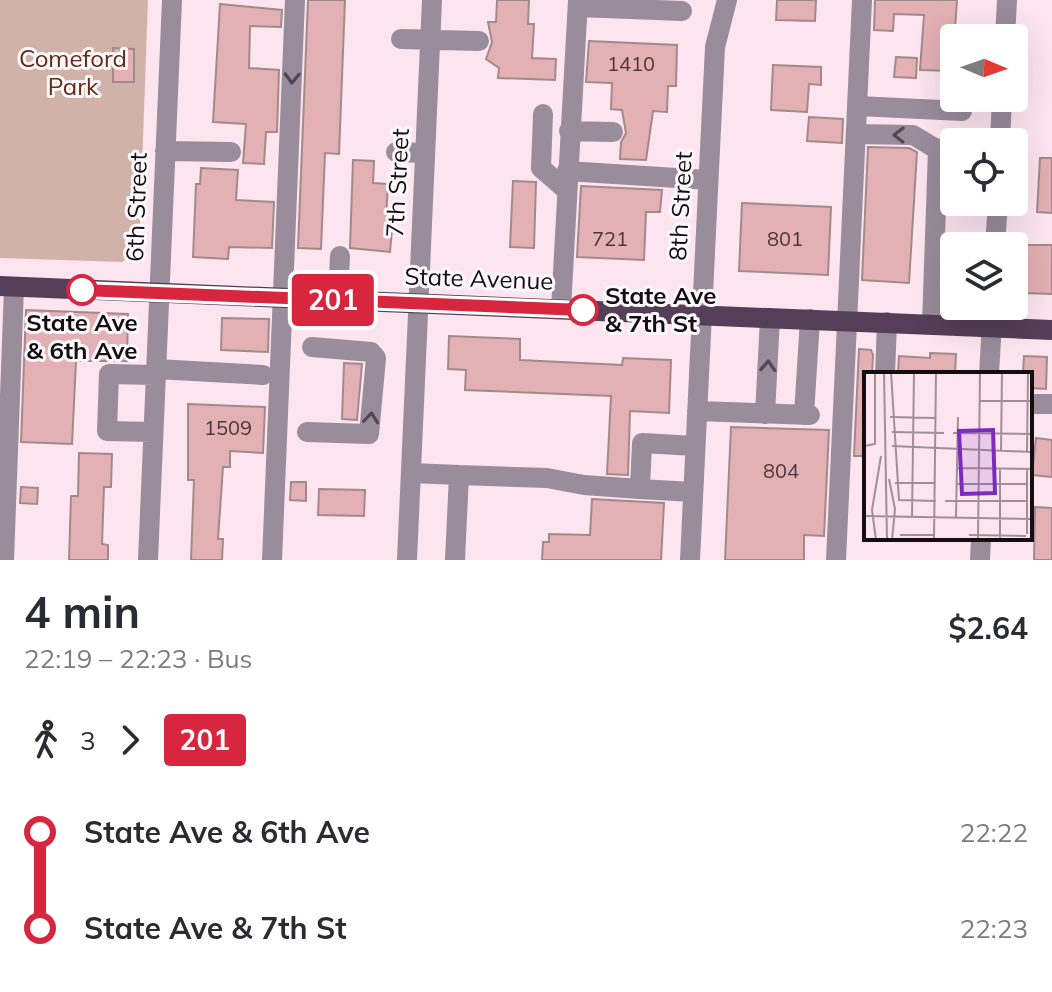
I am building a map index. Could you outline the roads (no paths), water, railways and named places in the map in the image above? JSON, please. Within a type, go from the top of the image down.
[{"type":"main road","name":"State Avenue","points":[[7,286],[1052,330]]},
{"type":"street","name":"6th Street","points":[[148,560],[172,0]]},
{"type":"street","points":[[272,560],[295,0]]},
{"type":"street","name":"7th Street","points":[[407,560],[432,0]]},
{"type":"street","name":"8th Street","points":[[690,560],[715,47],[727,0]]},
{"type":"street","points":[[836,560],[850,285],[856,271],[859,209],[855,178],[862,0]]},
{"type":"street","points":[[1006,24],[1007,0]]},
{"type":"street","points":[[561,309],[578,3],[682,11]]},
{"type":"street","points":[[401,39],[479,41]]},
{"type":"street","points":[[858,106],[940,110]]},
{"type":"street","points":[[543,114],[541,168],[566,180],[708,180]]},
{"type":"street","points":[[569,131],[613,132]]},
{"type":"street","points":[[856,134],[913,135],[940,142]]},
{"type":"street","points":[[165,151],[231,152]]},
{"type":"street","points":[[396,152],[425,153]]},
{"type":"street","points":[[932,324],[943,216]]},
{"type":"street","points":[[338,300],[340,256]]},
{"type":"street","points":[[4,560],[7,286]]},
{"type":"street","points":[[765,414],[770,318]]},
{"type":"street","points":[[697,411],[807,415],[810,319]]},
{"type":"street","points":[[989,372],[992,320]]},
{"type":"street","points":[[885,372],[887,322]]},
{"type":"street","points":[[307,432],[369,434],[375,371],[374,353],[312,347]]},
{"type":"street","points":[[153,432],[107,431],[109,374],[263,375]]},
{"type":"street","points":[[640,489],[642,443],[695,446]]},
{"type":"street","points":[[411,473],[547,478],[584,485],[693,492]]},
{"type":"street","points":[[455,560],[459,475]]},
{"type":"street","points":[[980,560],[981,540]]},
{"type":"place","name":"State Ave & 6th Ave","points":[[82,290]]},
{"type":"place","name":"State Ave & 7th St","points":[[583,310]]},
{"type":"park label","name":"Comeford Park","points":[[73,73]]}]
